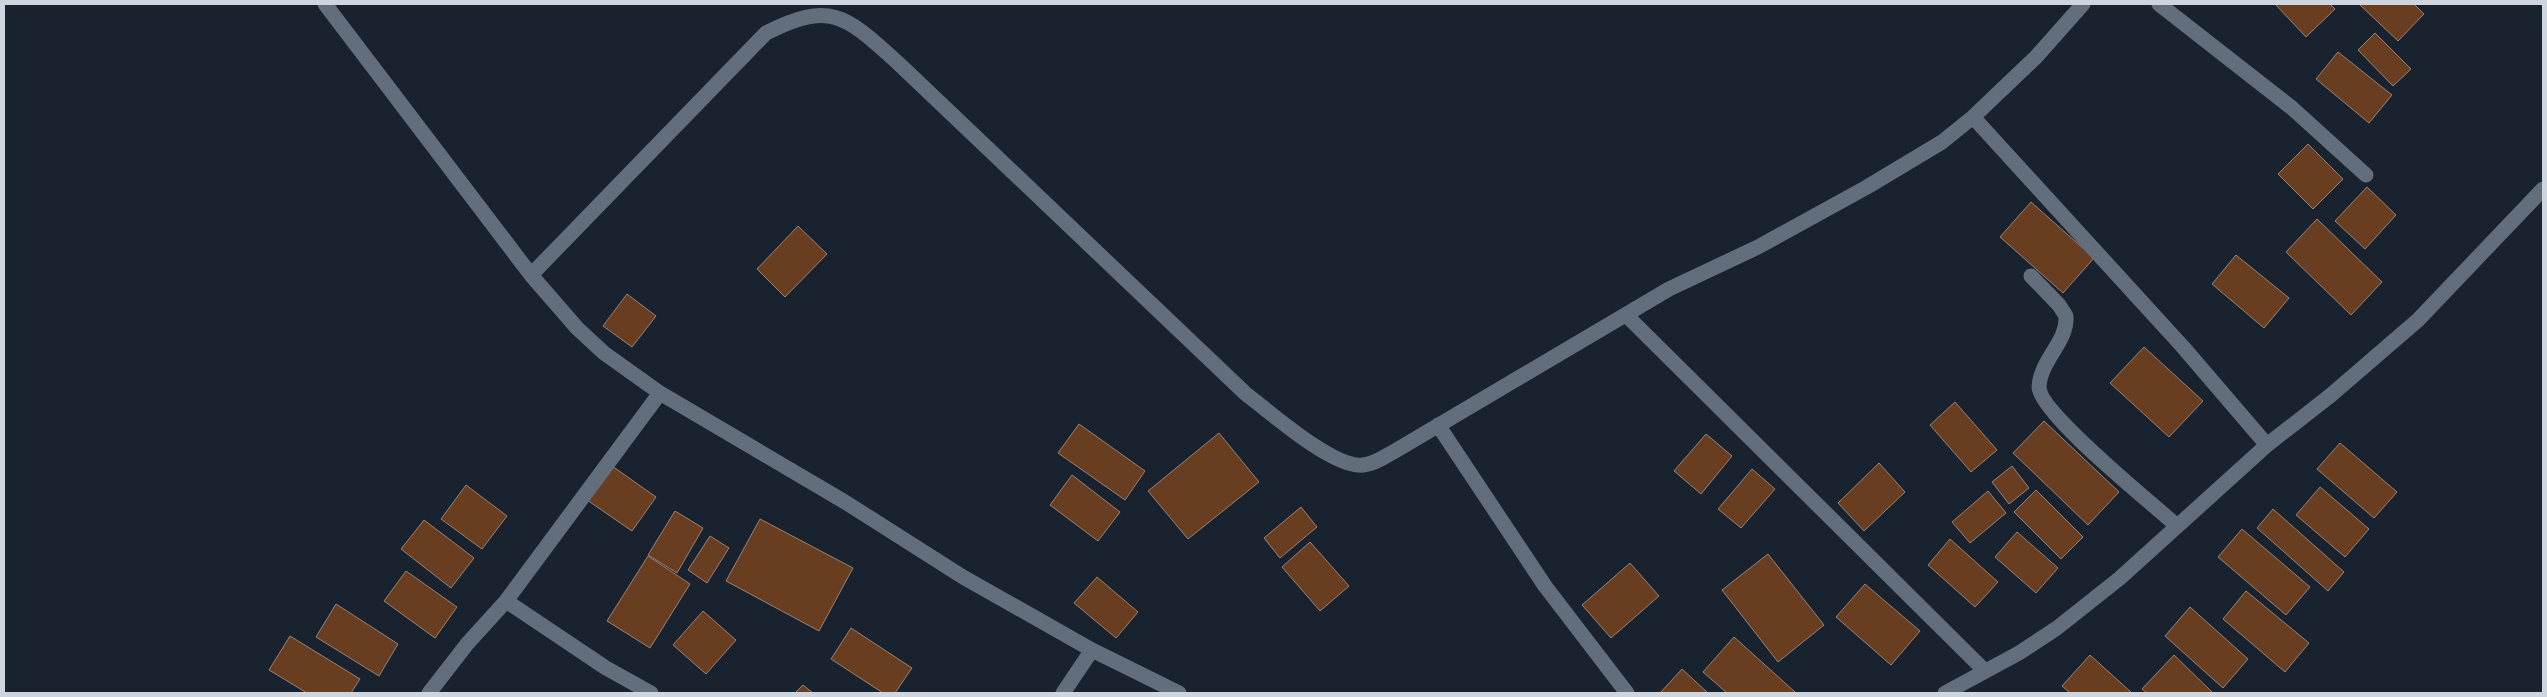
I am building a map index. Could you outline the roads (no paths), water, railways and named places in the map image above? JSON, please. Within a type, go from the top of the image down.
[{"type":"street","points":[[324,4],[531,275],[577,328],[604,353],[660,393],[844,502],[963,577],[1092,650],[1179,693]]},
{"type":"street","points":[[531,275],[766,33],[788,17],[801,12],[821,8],[828,9],[852,22],[897,62],[1246,394],[1318,448],[1344,462],[1364,465],[1374,462],[1669,289],[1758,247],[1867,187],[1942,142],[1973,117],[2036,57],[2083,4]]},
{"type":"street","points":[[2159,4],[2292,108],[2366,175]]},
{"type":"street","points":[[1973,117],[2183,347],[2267,445]]},
{"type":"street","points":[[1945,693],[2019,653],[2064,622],[2120,578],[2267,445],[2331,395],[2418,320],[2543,189]]},
{"type":"street","points":[[2030,276],[2060,305],[2066,316],[2062,335],[2042,371],[2039,387],[2041,398],[2074,434],[2177,526]]},
{"type":"street","points":[[1626,314],[1985,671]]},
{"type":"street","points":[[429,693],[467,644],[506,600],[660,393]]},
{"type":"street","points":[[1438,425],[1545,586],[1627,693]]},
{"type":"street","points":[[506,600],[606,668],[651,693]]},
{"type":"street","points":[[1064,690],[1092,650]]}]
